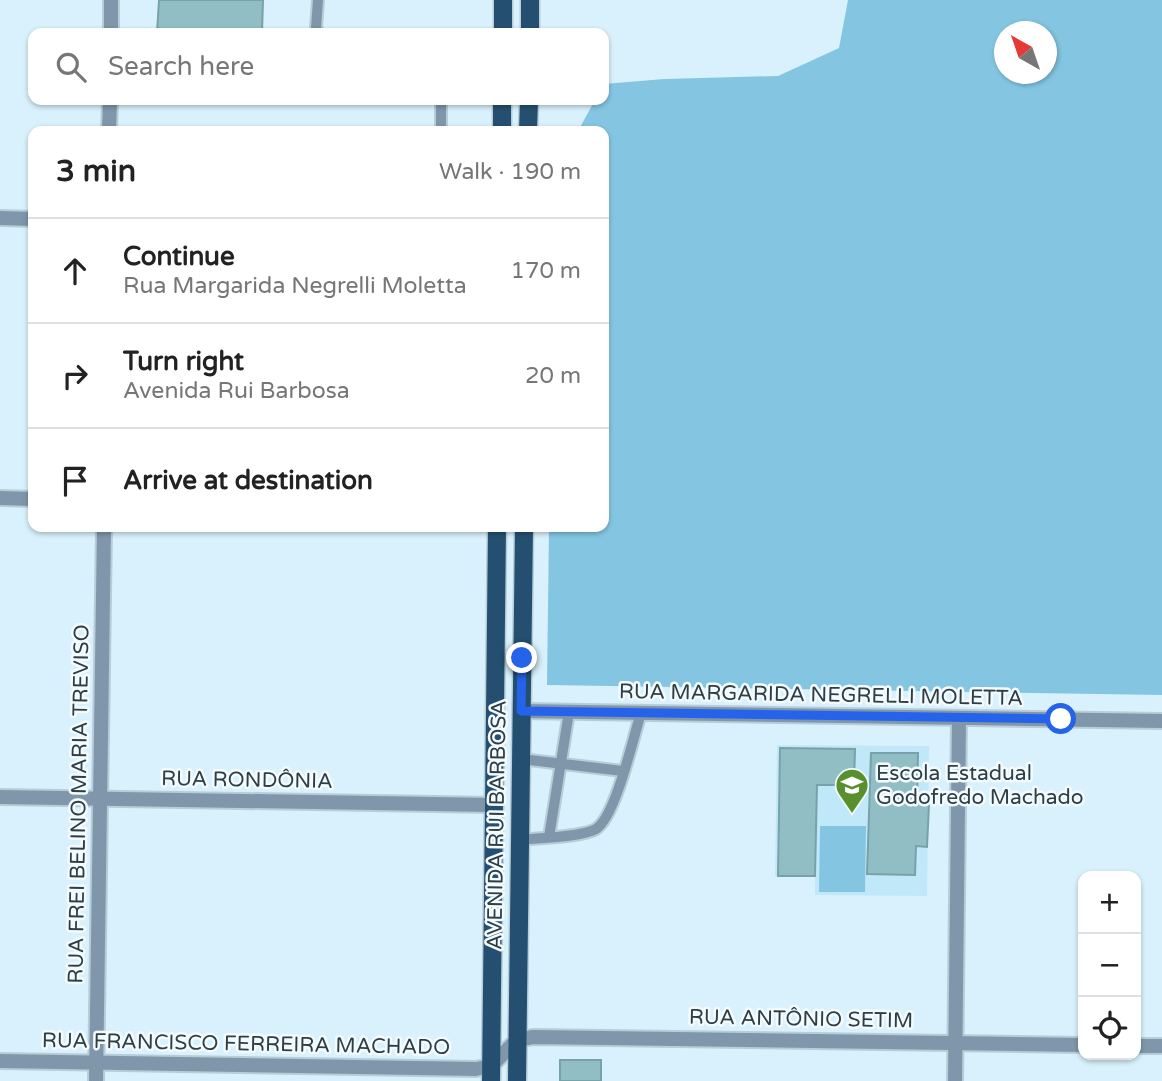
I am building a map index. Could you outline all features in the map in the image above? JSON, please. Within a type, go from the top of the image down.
[{"type":"main road","points":[[503,0],[503,28]]},
{"type":"main road","points":[[530,0],[530,28]]},
{"type":"main road","points":[[502,105],[502,126]]},
{"type":"main road","points":[[528,126],[529,105]]},
{"type":"main road","name":"AVENIDA RUI BARBOSA","points":[[491,1074],[497,532]]},
{"type":"main road","name":"AVENIDA RUI BARBOSA","points":[[517,1081],[524,532]]},
{"type":"street","points":[[111,0],[111,28]]},
{"type":"street","points":[[110,105],[110,126]]},
{"type":"street","points":[[0,218],[28,219]]},
{"type":"street","points":[[0,498],[28,499]]},
{"type":"street","name":"RUA FREI BELINO MARIA TREVISO","points":[[96,1081],[104,532]]},
{"type":"street","name":"RUA MARGARIDA NEGRELLI MOLETTA","points":[[521,711],[1162,721]]},
{"type":"street","points":[[955,1081],[959,718]]},
{"type":"street","name":"RUA RONDÔNIA","points":[[0,797],[494,806]]},
{"type":"street","name":"RUA ANTÔNIO SETIM","points":[[517,1040],[533,1037],[654,1037],[1078,1045]]},
{"type":"street","points":[[491,1074],[517,1040]]},
{"type":"street","points":[[1141,1046],[1162,1046]]},
{"type":"street","name":"RUA FRANCISCO FERREIRA MACHADO","points":[[0,1062],[476,1069],[491,1074]]},
{"type":"lane","points":[[316,28],[318,0]]},
{"type":"lane","points":[[441,105],[441,126]]},
{"type":"lane","points":[[550,837],[569,712]]},
{"type":"lane","points":[[520,840],[596,829],[611,811],[641,713]]},
{"type":"lane","points":[[521,760],[623,771]]},
{"type":"shaded area","points":[[848,0],[1162,0],[1162,695],[547,685],[549,532],[609,532],[609,126],[581,126],[592,105],[609,105],[609,84],[664,79],[778,76],[839,48]]},
{"type":"shaded area","name":"Escola Estadual Godofredo Machado","points":[[777,745],[929,746],[927,896],[815,895],[815,876],[775,876]]},
{"type":"shaded area","points":[[820,826],[866,826],[865,892],[819,892]]},
{"type":"building","points":[[159,0],[263,0],[262,28],[157,28]]},
{"type":"building","points":[[780,748],[855,749],[854,785],[817,785],[815,876],[778,876]]},
{"type":"building","points":[[871,753],[918,753],[917,804],[929,804],[927,847],[916,846],[915,875],[867,874]]},
{"type":"building","points":[[560,1060],[601,1060],[601,1081],[560,1081]]},
{"type":"place","name":"Escola Estadual Godofredo Machado","points":[[852,815]]},
{"type":"route","points":[[522,658],[521,711],[1061,719]]}]
